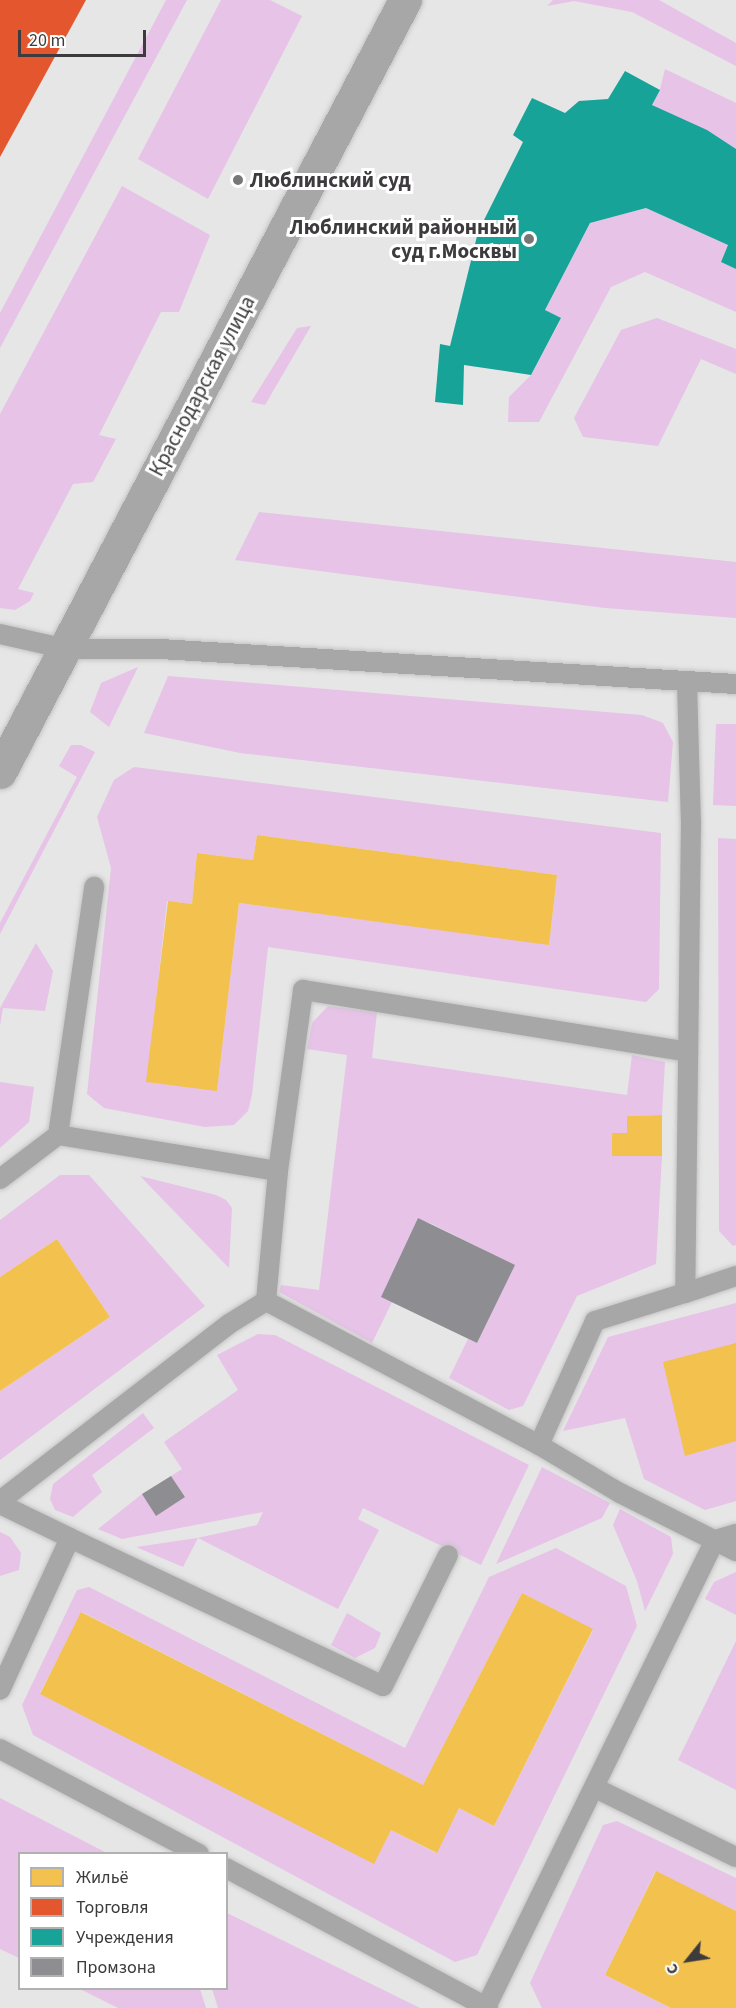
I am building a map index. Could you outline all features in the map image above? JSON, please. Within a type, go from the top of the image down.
[{"type":"street","name":"Краснодарская улица","points":[[0,772],[66,649],[183,419],[405,0]]},
{"type":"lane","points":[[0,634],[66,649],[172,650],[736,684]]},
{"type":"lane","points":[[685,1293],[692,821],[687,682]]},
{"type":"lane","points":[[0,1179],[58,1135],[94,887]]},
{"type":"lane","points":[[266,1301],[278,1171],[303,990],[687,1052]]},
{"type":"lane","points":[[58,1135],[278,1171]]},
{"type":"lane","points":[[539,1445],[595,1321],[736,1276]]},
{"type":"lane","points":[[266,1301],[539,1445],[620,1493],[736,1551]]},
{"type":"lane","points":[[266,1301],[229,1324],[0,1503],[383,1686],[448,1554]]},
{"type":"lane","points":[[228,1869],[487,2008],[715,1540],[736,1534]]},
{"type":"lane","points":[[0,1690],[70,1538]]},
{"type":"lane","points":[[0,1749],[195,1852]]},
{"type":"lane","points":[[595,1788],[736,1857]]},
{"type":"shaded area","points":[[166,0],[187,0],[0,348],[0,313]]},
{"type":"shaded area","points":[[221,0],[270,0],[302,16],[208,199],[138,159]]},
{"type":"shaded area","points":[[553,0],[659,0],[736,43],[736,66],[632,12],[574,1],[547,6]]},
{"type":"shaded area","points":[[665,69],[736,103],[736,154],[652,105],[660,89]]},
{"type":"shaded area","points":[[122,186],[210,235],[179,312],[161,312],[99,435],[116,439],[93,482],[73,484],[18,589],[34,593],[30,601],[15,610],[0,608],[0,414]]},
{"type":"shaded area","points":[[646,208],[728,245],[721,262],[736,269],[736,312],[645,272],[611,287],[539,422],[508,422],[509,397],[531,375],[561,319],[545,310],[590,223]]},
{"type":"shaded area","points":[[657,318],[736,349],[736,374],[701,359],[658,446],[583,437],[574,418],[621,330]]},
{"type":"shaded area","points":[[311,326],[265,405],[251,402],[297,328]]},
{"type":"shaded area","points":[[259,512],[736,562],[736,618],[605,608],[235,560]]},
{"type":"shaded area","points":[[138,667],[109,727],[90,712],[101,683]]},
{"type":"shaded area","points":[[168,676],[642,715],[663,723],[673,742],[668,802],[240,753],[144,733]]},
{"type":"shaded area","points":[[716,724],[736,724],[736,806],[713,805]]},
{"type":"shaded area","points":[[71,745],[81,745],[95,752],[0,934],[0,923],[77,777],[59,766]]},
{"type":"shaded area","points":[[134,767],[661,833],[659,989],[646,1002],[268,947],[252,1095],[248,1111],[234,1125],[205,1127],[104,1108],[87,1094],[111,868],[97,817],[114,780]],"holes":[[[257,835],[557,875],[549,944],[239,903],[217,1090],[147,1082],[167,901],[192,904],[197,853],[253,860]]]},
{"type":"shaded area","points":[[718,838],[736,839],[736,1245],[733,1246],[719,1231]]},
{"type":"shaded area","points":[[36,943],[53,971],[45,1011],[3,1008],[0,1026],[0,1008]]},
{"type":"shaded area","points":[[328,1006],[377,1012],[372,1058],[627,1095],[632,1055],[665,1062],[662,1115],[628,1116],[627,1133],[612,1133],[613,1156],[662,1156],[656,1264],[577,1296],[523,1406],[509,1410],[449,1378],[468,1339],[477,1343],[514,1265],[432,1224],[418,1219],[381,1297],[392,1302],[372,1343],[279,1292],[281,1285],[319,1290],[347,1055],[307,1049],[312,1023]]},
{"type":"shaded area","points":[[0,1082],[34,1087],[29,1122],[0,1148]]},
{"type":"shaded area","points":[[60,1175],[89,1175],[205,1306],[0,1460],[0,1391],[110,1317],[57,1239],[0,1277],[0,1220]]},
{"type":"shaded area","points":[[140,1176],[216,1195],[226,1200],[232,1208],[229,1268]]},
{"type":"shaded area","points":[[736,1303],[736,1501],[705,1510],[644,1479],[625,1418],[563,1431],[608,1337]]},
{"type":"shaded area","points":[[258,1334],[275,1335],[529,1465],[481,1565],[363,1508],[358,1519],[379,1530],[338,1609],[198,1538],[183,1567],[136,1547],[197,1538],[257,1525],[263,1512],[122,1539],[98,1529],[142,1494],[185,1497],[171,1476],[182,1469],[164,1442],[238,1390],[217,1355]]},
{"type":"shaded area","points":[[143,1413],[154,1428],[92,1475],[102,1492],[73,1517],[55,1510],[50,1499],[53,1484]]},
{"type":"shaded area","points":[[542,1467],[610,1503],[602,1518],[496,1564]]},
{"type":"shaded area","points":[[620,1509],[671,1537],[673,1554],[645,1611],[637,1581],[613,1525]]},
{"type":"shaded area","points":[[0,1532],[10,1537],[21,1553],[19,1570],[0,1576]]},
{"type":"shaded area","points":[[556,1548],[626,1586],[637,1626],[477,1955],[455,1962],[33,1735],[22,1705],[77,1590],[89,1587],[405,1748],[489,1577]],"holes":[[[522,1593],[593,1630],[494,1826],[459,1808],[436,1853],[391,1830],[40,1693],[82,1612],[423,1785]]]},
{"type":"shaded area","points":[[736,1572],[736,1615],[705,1599],[714,1582]]},
{"type":"shaded area","points":[[347,1613],[381,1633],[375,1648],[355,1658],[331,1645]]},
{"type":"shaded area","points":[[736,1641],[736,1790],[678,1760]]},
{"type":"shaded area","points":[[0,1798],[105,1852],[18,1852],[18,1958],[0,1949]]},
{"type":"shaded area","points":[[617,1821],[736,1878],[736,1911],[655,1872],[605,1975],[671,2008],[542,2008],[530,1983],[603,1825]]},
{"type":"shaded area","points":[[228,1913],[420,2008],[218,2008],[212,1990],[228,1990]]},
{"type":"shaded area","points":[[82,1990],[200,1990],[206,2008],[118,2008]]},
{"type":"building: Жильё","points":[[257,835],[557,875],[549,945],[239,903],[217,1091],[146,1082],[168,901],[192,904],[197,853],[253,860]]},
{"type":"building: Жильё","points":[[662,1115],[662,1156],[612,1156],[612,1133],[627,1133],[627,1116]]},
{"type":"building: Жильё","points":[[57,1239],[110,1317],[0,1391],[0,1277]]},
{"type":"building: Жильё","points":[[736,1343],[736,1441],[685,1456],[663,1362]]},
{"type":"building: Жильё","points":[[522,1593],[593,1629],[494,1826],[459,1808],[437,1853],[391,1830],[374,1864],[40,1694],[81,1612],[423,1785]]},
{"type":"building: Жильё","points":[[656,1871],[736,1911],[736,2008],[671,2008],[605,1975]]},
{"type":"building: Торговля","points":[[0,0],[86,0],[0,157]]},
{"type":"building: Учреждения","name":"Люблинский районный суд г.Москвы","points":[[625,71],[660,90],[652,105],[707,130],[736,149],[736,269],[721,262],[728,245],[646,208],[590,223],[545,310],[561,318],[531,375],[464,365],[463,405],[435,402],[440,344],[450,346],[478,232],[523,142],[513,135],[532,98],[565,113],[579,101],[608,99]]},
{"type":"building: Промзона","points":[[418,1218],[515,1265],[477,1343],[381,1297]]},
{"type":"building: Промзона","points":[[171,1476],[185,1497],[156,1516],[142,1494]]},
{"type":"place","name":"Люблинский суд","points":[[238,180]]},
{"type":"place","name":"Люблинский районный суд г.Москвы","points":[[529,239]]}]
